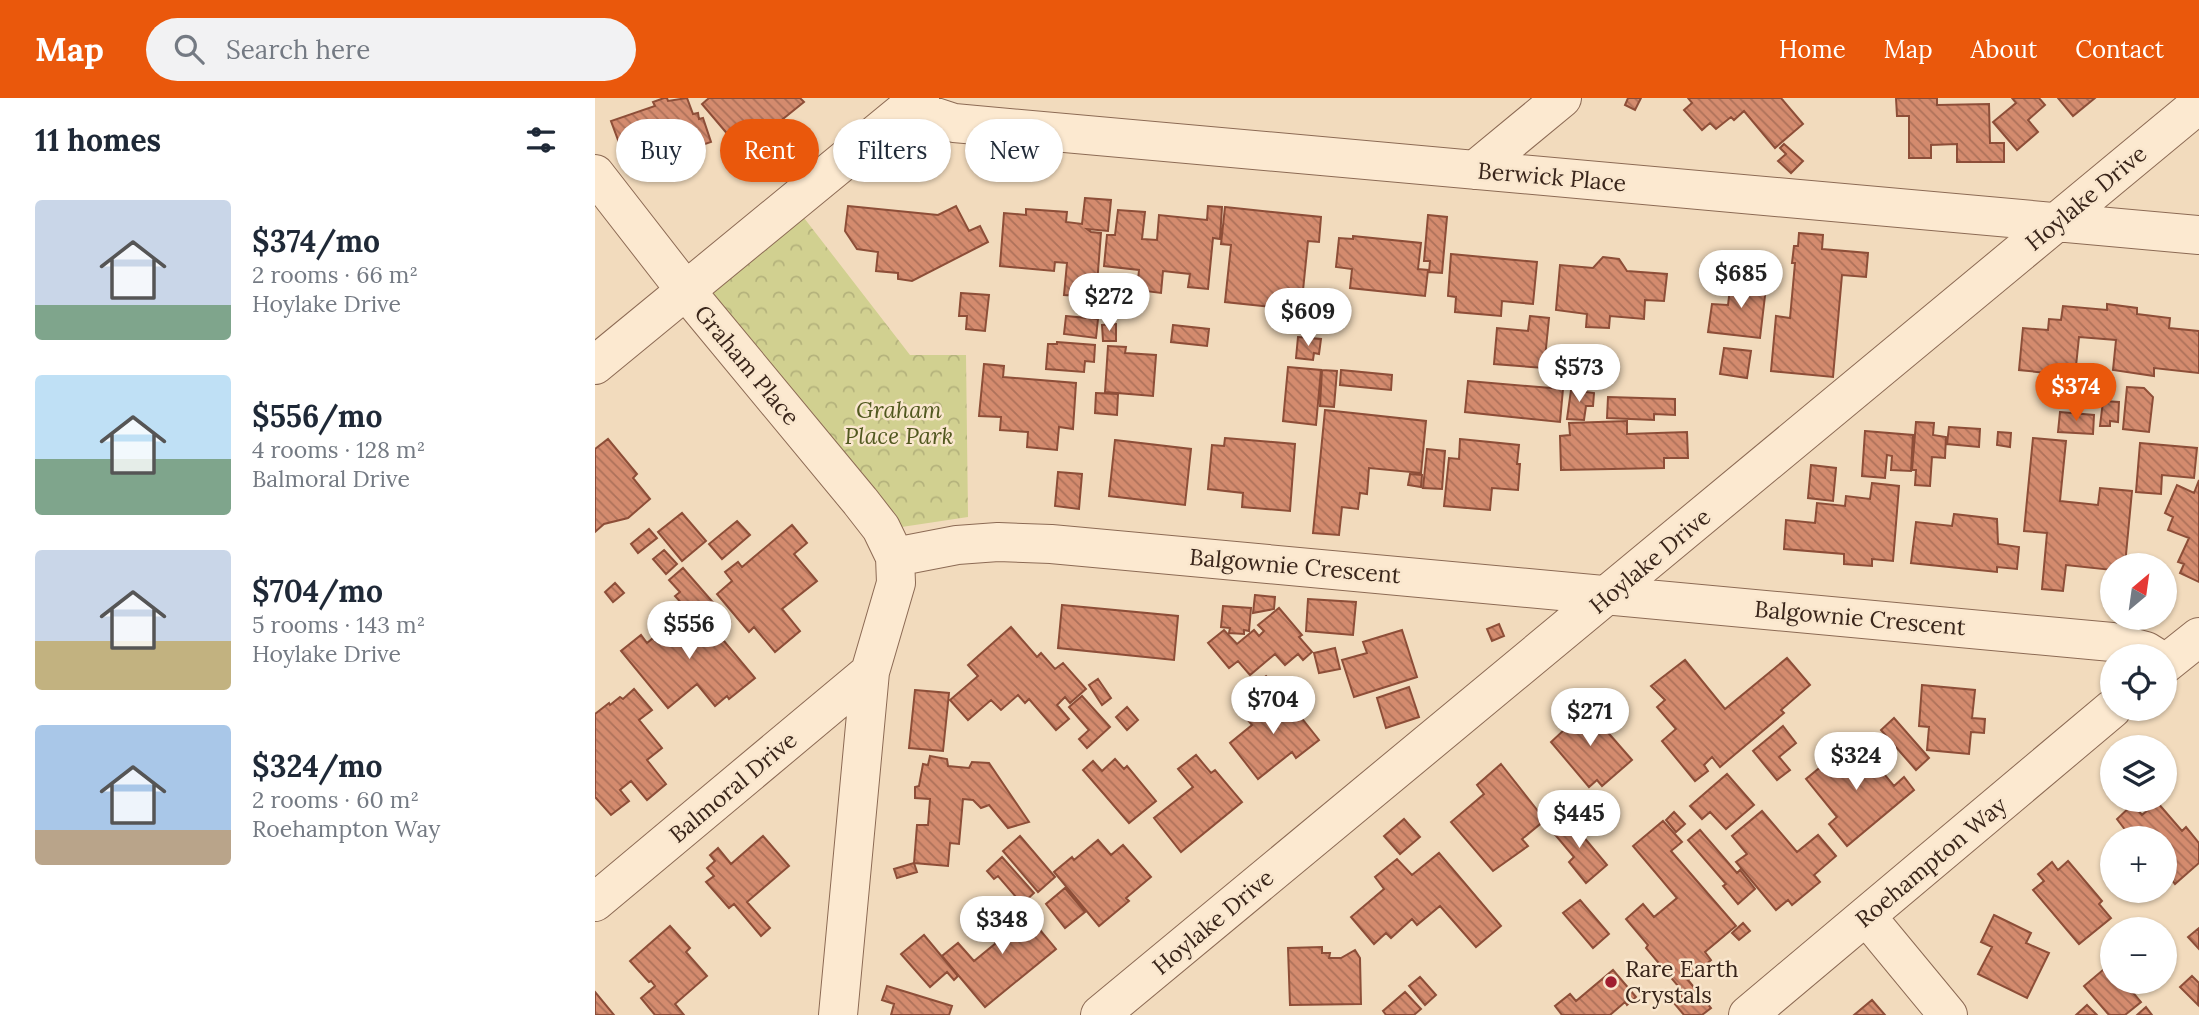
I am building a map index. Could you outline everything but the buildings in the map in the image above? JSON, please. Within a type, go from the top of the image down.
[{"type":"street","points":[[1475,170],[1562,98]]},
{"type":"street","points":[[595,365],[914,103]]},
{"type":"street","name":"Berwick Place","points":[[914,103],[954,123],[2199,235]]},
{"type":"street","name":"Hoylake Drive","points":[[1100,1015],[2199,104]]},
{"type":"street","name":"Graham Place","points":[[595,174],[686,291],[860,501],[881,528],[895,557]]},
{"type":"street","name":"Balgownie Crescent","points":[[895,557],[957,545],[998,542],[1051,544],[1610,594],[2120,644]]},
{"type":"street","points":[[838,1015],[870,672],[897,583],[895,557]]},
{"type":"street","points":[[2177,652],[2199,637]]},
{"type":"street","name":"Balmoral Drive","points":[[595,902],[870,672]]},
{"type":"street","name":"Roehampton Way","points":[[1748,1015],[2100,719]]},
{"type":"street","points":[[1867,917],[1948,1015]]},
{"type":"green space","name":"Graham Place Park","points":[[801,214],[910,355],[966,355],[968,517],[895,528],[709,295]]},
{"type":"place","name":"Rare Earth Crystals","points":[[1611,982]]}]
